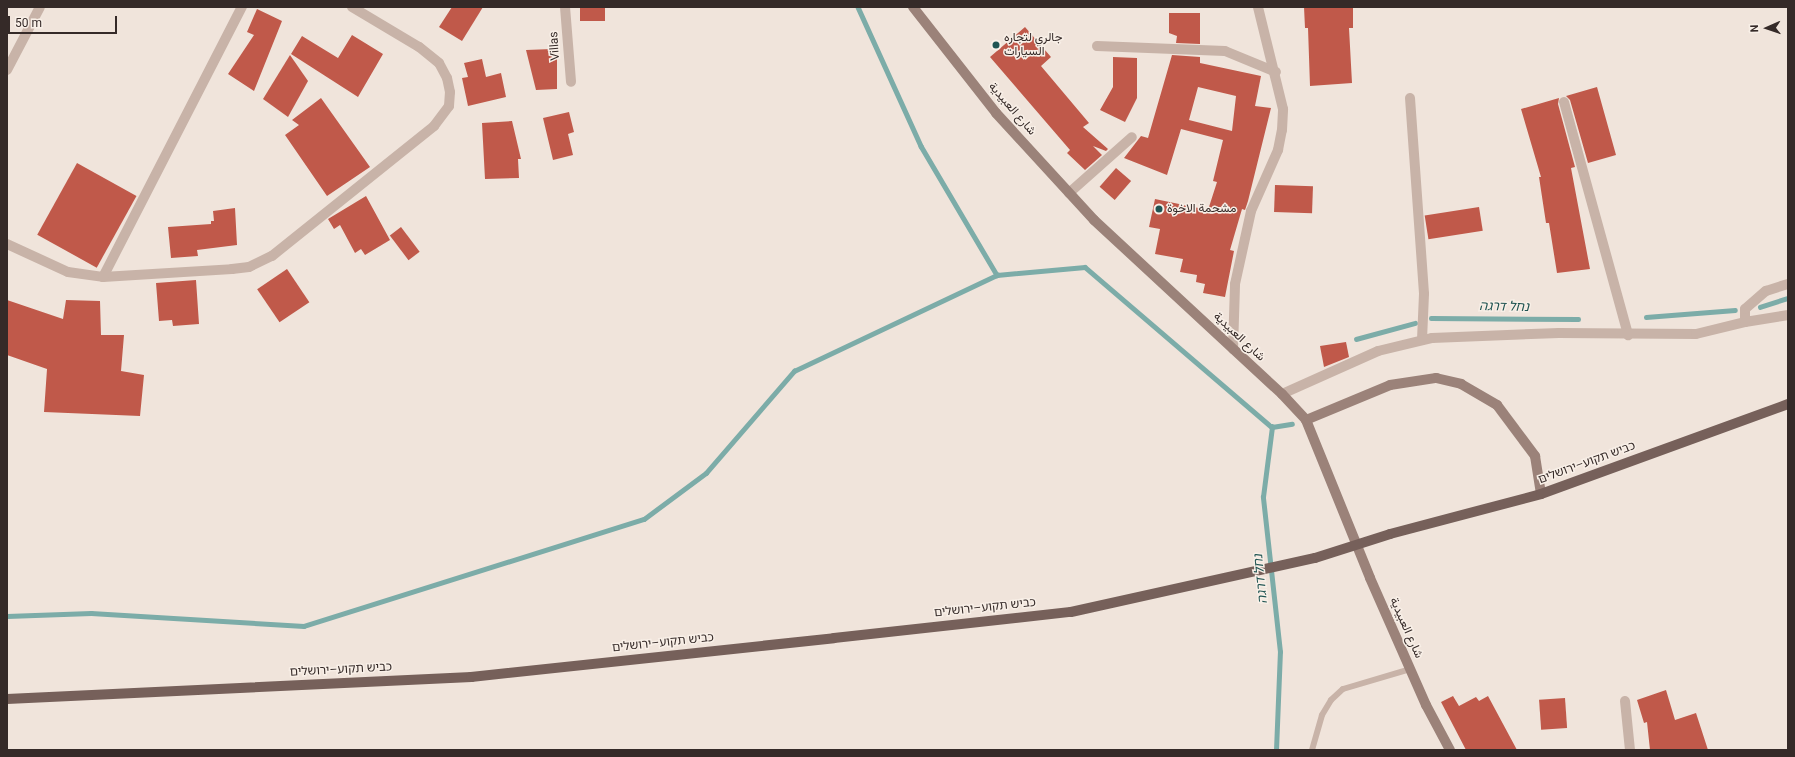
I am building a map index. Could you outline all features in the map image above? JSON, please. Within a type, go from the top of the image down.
[{"type":"main road","name":"شارع العبيدية","points":[[913,7],[996,113],[1094,220],[1282,394],[1306,420],[1410,669],[1450,750]]},
{"type":"main road","points":[[1306,420],[1390,385],[1436,378],[1461,384],[1497,405],[1536,456],[1541,494]]},
{"type":"main road","name":"כביש תקוע–ירושלים","points":[[7,699],[471,677],[1071,612],[1315,558],[1390,534],[1541,494],[1788,404]]},
{"type":"street","points":[[7,70],[40,7]]},
{"type":"street","points":[[103,277],[242,7]]},
{"type":"street","points":[[7,244],[68,272],[103,277],[232,269],[262,263],[445,115],[449,106],[450,92],[447,78],[439,63],[420,47],[352,7]]},
{"type":"street","name":"Villas","points":[[565,7],[571,82]]},
{"type":"street","points":[[1233,349],[1235,284],[1251,211],[1275,156],[1282,130],[1283,109],[1276,72],[1258,7]]},
{"type":"street","points":[[1097,46],[1225,51],[1276,72]]},
{"type":"street","points":[[1410,98],[1424,294],[1422,340]]},
{"type":"street","points":[[1564,102],[1628,334]]},
{"type":"street","points":[[1069,193],[1132,137]]},
{"type":"street","points":[[1745,322],[1745,309],[1766,291],[1788,284]]},
{"type":"street","points":[[1282,394],[1378,351],[1432,338],[1559,333],[1696,334],[1745,322],[1788,315]]},
{"type":"street","points":[[1625,701],[1630,750]]},
{"type":"lane","points":[[1312,750],[1322,715],[1331,700],[1343,689],[1410,669]]},
{"type":"building","points":[[452,7],[483,7],[462,41],[439,27]]},
{"type":"building","points":[[580,7],[605,7],[605,21],[580,21]]},
{"type":"building","points":[[1304,7],[1353,7],[1353,28],[1349,28],[1352,83],[1310,86],[1308,28],[1305,28]]},
{"type":"building","points":[[257,9],[282,21],[254,91],[228,74],[254,35],[247,32]]},
{"type":"building","points":[[1169,13],[1200,13],[1200,44],[1176,43],[1177,36],[1169,33]]},
{"type":"building","points":[[1025,27],[1051,57],[1041,66],[1089,123],[1083,127],[1108,149],[1106,151],[1093,146],[1102,155],[1085,170],[1067,153],[1070,150],[990,57]]},
{"type":"building","points":[[352,35],[383,54],[358,97],[291,54],[302,36],[338,58]]},
{"type":"building","points":[[552,49],[552,57],[557,57],[557,89],[536,90],[526,50]]},
{"type":"building","points":[[290,55],[308,81],[288,117],[263,99]]},
{"type":"building","points":[[1172,55],[1200,57],[1200,63],[1261,76],[1255,106],[1271,108],[1248,201],[1245,210],[1242,209],[1230,250],[1234,251],[1225,297],[1203,293],[1205,284],[1196,282],[1197,275],[1180,272],[1183,259],[1155,254],[1160,229],[1149,227],[1155,199],[1208,210],[1217,182],[1213,181],[1223,140],[1181,129],[1167,175],[1124,158],[1141,136],[1148,138]],"holes":[[[1198,87],[1236,96],[1232,131],[1189,120]]]},
{"type":"building","points":[[1113,57],[1137,58],[1137,98],[1125,122],[1100,110],[1113,87]]},
{"type":"building","points":[[482,59],[486,77],[501,73],[506,97],[468,106],[462,78],[468,77],[464,63]]},
{"type":"building","points":[[1597,87],[1616,155],[1588,163],[1570,100],[1566,96]]},
{"type":"building","points":[[321,98],[370,167],[327,196],[285,135],[299,125],[292,120]]},
{"type":"building","points":[[1559,98],[1558,104],[1575,167],[1571,168],[1590,269],[1557,273],[1549,223],[1546,223],[1539,177],[1541,177],[1521,109]]},
{"type":"building","points":[[569,112],[574,132],[568,134],[573,155],[553,160],[543,118]]},
{"type":"building","points":[[512,121],[521,159],[518,159],[519,178],[485,179],[482,123]]},
{"type":"building","points":[[77,163],[136,196],[97,268],[37,235]]},
{"type":"building","points":[[1116,168],[1131,181],[1115,200],[1100,187]]},
{"type":"building","points":[[1275,185],[1313,186],[1312,213],[1274,212]]},
{"type":"building","points":[[366,196],[390,240],[365,255],[361,249],[355,253],[340,225],[334,229],[328,219]]},
{"type":"building","points":[[1479,207],[1483,231],[1428,239],[1425,216]]},
{"type":"building","points":[[235,208],[237,245],[197,250],[198,256],[171,258],[168,227],[211,224],[211,221],[214,221],[213,211]]},
{"type":"building","points":[[401,227],[420,252],[408,260],[390,235]]},
{"type":"building","points":[[287,269],[309,302],[280,322],[257,289]]},
{"type":"building","points":[[196,280],[199,324],[173,326],[172,320],[159,321],[156,283]]},
{"type":"building","points":[[7,300],[63,319],[66,300],[100,301],[101,335],[124,335],[121,371],[144,375],[140,416],[44,412],[47,369],[7,355]]},
{"type":"building","points":[[1346,342],[1349,357],[1324,367],[1320,346]]},
{"type":"building","points":[[1666,690],[1675,720],[1696,713],[1708,750],[1650,750],[1647,722],[1644,723],[1637,700]]},
{"type":"building","points":[[1453,696],[1459,706],[1476,697],[1479,701],[1488,696],[1517,750],[1466,750],[1441,702]]},
{"type":"building","points":[[1565,698],[1567,728],[1541,730],[1539,700]]},
{"type":"waterway","points":[[858,7],[921,146],[997,275]]},
{"type":"waterway","points":[[7,616],[91,613],[304,626],[644,519],[706,473],[794,371],[997,275],[1085,267],[1272,427]]},
{"type":"waterway","name":"נחל דרגה","points":[[1760,307],[1788,298]]},
{"type":"waterway","name":"נחל דרגה","points":[[1646,317],[1735,310]]},
{"type":"waterway","name":"נחל דרגה","points":[[1431,318],[1578,319]]},
{"type":"waterway","name":"נחל דרגה","points":[[1356,339],[1415,323]]},
{"type":"waterway","name":"נחל דרגה","points":[[1276,750],[1280,652],[1263,497],[1272,427],[1292,424]]},
{"type":"place","name":"جالري لتجاره السيارات","points":[[996,45]]},
{"type":"place","name":"مشحمة الاخوة","points":[[1159,209]]}]
